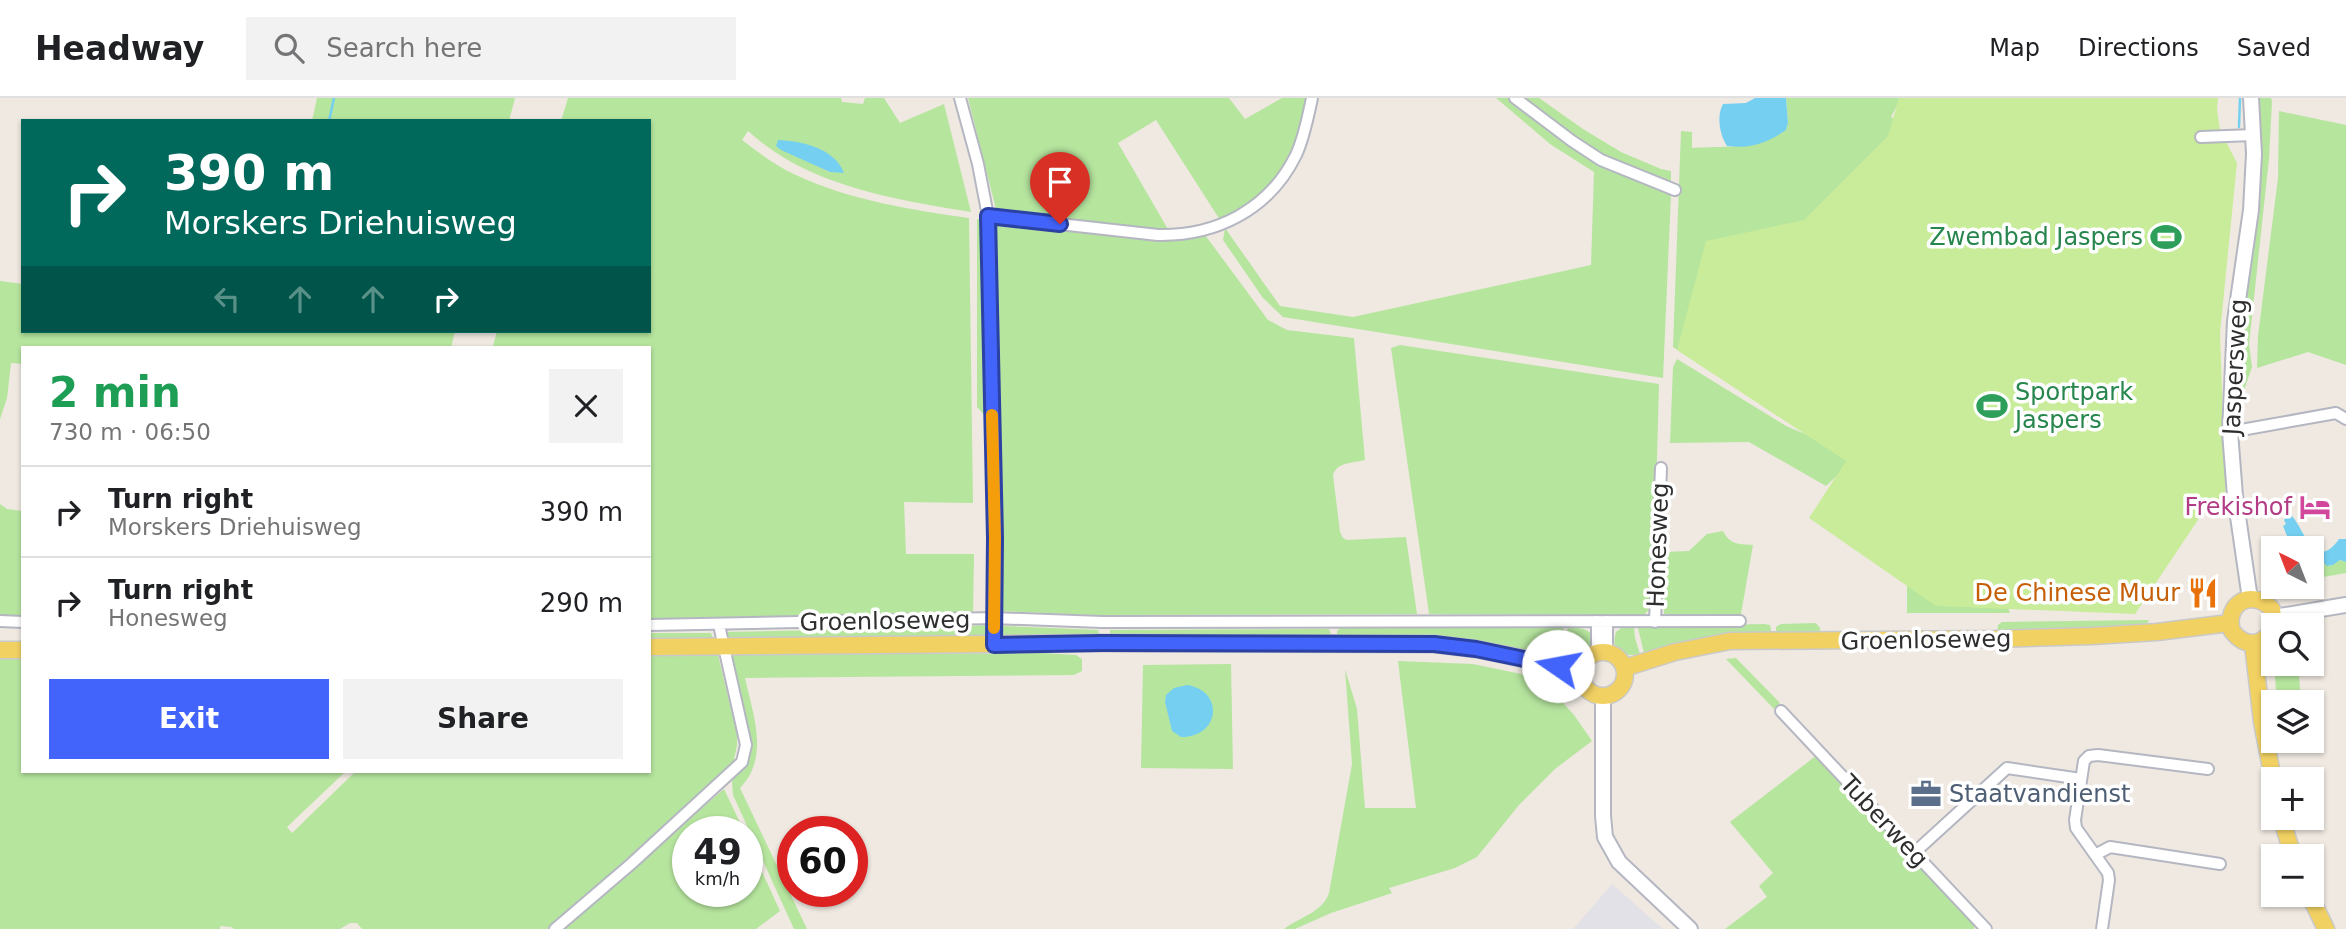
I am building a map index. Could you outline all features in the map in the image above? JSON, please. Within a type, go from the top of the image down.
[{"type":"main road","points":[[2261,640],[2253,644],[2237,638],[2230,623],[2235,607],[2250,599],[2258,599],[2266,603],[2273,613]]},
{"type":"main road","name":"Groenloseweg","points":[[1625,668],[1675,652],[1730,641],[2092,636],[2157,632],[2230,623]]},
{"type":"main road","name":"Groenloseweg","points":[[651,647],[1102,643],[1434,644],[1476,649],[1581,670]]},
{"type":"main road","points":[[2253,644],[2262,722],[2271,767]]},
{"type":"main road","points":[[0,650],[21,650]]},
{"type":"main road","points":[[1602,653],[1616,656],[1625,668],[1625,680],[1619,690],[1603,697],[1588,691],[1582,681],[1581,670],[1587,659],[1602,653]]},
{"type":"main road","points":[[2315,907],[2326,929]]},
{"type":"street","points":[[960,98],[978,164],[988,216],[995,538],[994,645]]},
{"type":"street","points":[[988,216],[1158,235],[1184,236],[1214,228],[1240,216],[1278,182],[1296,155],[1312,98]]},
{"type":"street","points":[[1515,98],[1601,160],[1675,190]]},
{"type":"street","name":"Jaspersweg","points":[[2250,599],[2235,496],[2230,432],[2233,341],[2251,210],[2251,98]]},
{"type":"street","points":[[2201,137],[2253,135]]},
{"type":"street","points":[[2230,432],[2336,412],[2346,419]]},
{"type":"street","name":"Honesweg","points":[[1655,622],[1661,468]]},
{"type":"street","points":[[2314,613],[2346,605]]},
{"type":"street","name":"Groenloseweg","points":[[651,625],[993,618],[1102,622],[1740,621]]},
{"type":"street","points":[[0,621],[21,622]]},
{"type":"street","points":[[1602,621],[1602,653]]},
{"type":"street","points":[[555,929],[631,864],[742,762],[746,745],[719,625]]},
{"type":"street","points":[[1603,697],[1605,837],[1619,862],[1690,929]]},
{"type":"street","name":"Tuberweg","points":[[1782,711],[1986,929]]},
{"type":"street","points":[[2102,929],[2108,873],[2076,828],[2084,761],[2090,756],[2098,755],[2208,769]]},
{"type":"street","points":[[1914,853],[2007,768],[2081,779]]},
{"type":"street","points":[[2095,855],[2110,847],[2220,864]]},
{"type":"shaded area","points":[[1612,884],[1663,929],[1573,929]]},
{"type":"green space","points":[[317,98],[515,98],[510,119],[312,119]]},
{"type":"green space","points":[[568,98],[841,98],[842,102],[863,104],[865,98],[884,98],[900,123],[944,104],[971,212],[911,202],[852,187],[797,165],[748,131],[742,140],[768,159],[816,184],[903,207],[969,218],[973,503],[904,502],[906,554],[974,554],[973,612],[651,621],[651,346],[493,346],[496,333],[651,333],[651,119],[562,119]],"holes":[[[776,146],[811,146],[830,172]]]},
{"type":"green space","points":[[968,98],[1229,98],[1245,119],[1282,98],[1308,98],[1296,138],[1280,171],[1255,197],[1220,220],[1156,120],[1118,143],[1169,231],[998,217]]},
{"type":"green space","points":[[1496,98],[1509,98],[1611,169],[1671,194],[1663,378],[1283,317],[1263,298],[1223,240],[1225,228],[1280,306],[1353,317],[1591,265],[1594,172],[1550,144]]},
{"type":"green space","points":[[1520,98],[1539,98],[1621,152],[1671,171],[1671,184],[1632,170],[1590,148]]},
{"type":"green space","points":[[1786,98],[1901,98],[1891,117],[1969,166],[1843,470],[1826,486],[1749,442],[1670,443],[1673,367],[1677,359],[1786,426],[1810,436],[1673,347],[1681,131],[1692,132],[1692,148],[1740,146],[1763,141],[1786,130]]},
{"type":"green space","name":"Sportpark Jaspers","points":[[1899,98],[2218,98],[2220,130],[2237,163],[2220,333],[2226,511],[2204,511],[2135,614],[1936,606],[1809,518],[1846,461],[1677,350],[1706,241],[1804,220],[1888,136]]},
{"type":"green space","points":[[2256,98],[2271,98],[2272,101],[2269,159],[2249,344],[2252,367],[2243,393],[2239,421],[2240,339],[2247,280]]},
{"type":"green space","points":[[2279,111],[2346,125],[2346,365],[2308,352],[2257,368],[2258,336],[2278,178]]},
{"type":"green space","points":[[977,219],[984,219],[987,418],[977,407]]},
{"type":"green space","points":[[997,226],[1172,239],[1205,235],[1268,320],[1287,330],[1354,338],[1365,460],[1342,465],[1333,475],[1340,532],[1347,540],[1406,537],[1417,614],[1092,615],[998,611]]},
{"type":"green space","points":[[0,281],[21,284],[21,333],[455,333],[451,346],[21,346],[21,364],[11,363],[7,398],[0,419]]},
{"type":"green space","points":[[1400,345],[1659,384],[1653,605],[1644,615],[1429,614],[1391,348]]},
{"type":"green space","points":[[0,504],[7,509],[21,511],[21,619],[0,618]]},
{"type":"green space","points":[[1723,531],[1732,541],[1753,545],[1741,614],[1664,614],[1666,552],[1689,551],[1707,534]]},
{"type":"green space","points":[[2340,560],[2346,562],[2346,573],[2324,577],[2324,562],[2330,566]]},
{"type":"green space","points":[[1907,583],[2006,603],[2010,613],[1907,613]]},
{"type":"green space","points":[[2149,620],[2145,627],[1997,634],[1998,625],[2002,622]]},
{"type":"green space","points":[[1816,623],[1820,634],[1776,635],[1776,627],[1781,624]]},
{"type":"green space","points":[[986,625],[989,630],[988,640],[724,644],[722,632],[937,628]]},
{"type":"green space","points":[[1770,625],[1772,635],[1704,639],[1644,653],[1638,628],[1641,626]]},
{"type":"green space","points":[[1004,626],[1098,630],[1100,636],[1000,637],[1000,630]]},
{"type":"green space","points":[[1561,626],[1564,630],[1558,656],[1460,641],[1337,636],[1341,627]]},
{"type":"green space","points":[[1568,627],[1589,632],[1594,643],[1590,649],[1574,656],[1562,656]]},
{"type":"green space","points":[[1623,627],[1634,627],[1640,654],[1623,654],[1616,649],[1616,632]]},
{"type":"green space","points":[[1329,629],[1332,637],[1110,638],[1110,630]]},
{"type":"green space","points":[[651,633],[711,633],[715,644],[651,645]]},
{"type":"green space","points":[[1043,653],[1076,655],[1082,659],[1082,671],[1074,675],[745,678],[755,721],[757,749],[755,763],[740,788],[753,816],[743,816],[733,795],[732,781],[745,762],[727,655]]},
{"type":"green space","points":[[718,655],[737,734],[733,765],[680,815],[672,816],[672,822],[547,929],[362,929],[357,923],[350,923],[340,929],[234,929],[220,926],[220,929],[0,929],[0,659],[21,659],[21,773],[344,773],[287,827],[292,833],[354,773],[651,773],[651,656]]},
{"type":"green space","points":[[1736,658],[1780,703],[1774,709],[1726,659]]},
{"type":"green space","points":[[1398,661],[1473,664],[1543,681],[1574,715],[1592,741],[1555,769],[1519,805],[1477,857],[1455,868],[1389,888],[1392,893],[1331,913],[1295,929],[1284,929],[1316,910],[1329,893],[1352,764],[1345,669],[1357,709],[1365,808],[1416,808]]},
{"type":"green space","points":[[1231,664],[1233,769],[1141,768],[1143,665]]},
{"type":"green space","points":[[2275,676],[2299,676],[2300,690],[2276,690]]},
{"type":"green space","points":[[1817,755],[1975,921],[1974,929],[1725,929],[1767,897],[1759,886],[1773,873],[1730,822]]},
{"type":"green space","points":[[724,789],[737,816],[693,816]]},
{"type":"green space","points":[[672,834],[672,907],[763,907],[763,874],[780,911],[756,929],[562,929]]},
{"type":"green space","points":[[763,836],[777,866],[777,892],[763,861]]},
{"type":"green space","points":[[784,907],[797,907],[807,929],[794,929]]},
{"type":"water","points":[[1755,98],[1786,98],[1786,130],[1758,144],[1727,146],[1720,126],[1723,104],[1746,103]]},
{"type":"water","points":[[778,140],[807,144],[825,152],[840,164],[844,173],[830,172],[781,150],[776,146]]},
{"type":"water","points":[[2289,513],[2305,536],[2287,536],[2283,526],[2286,524],[2284,520]]},
{"type":"water","points":[[2339,539],[2346,539],[2346,562],[2340,560],[2327,566],[2324,563],[2324,552]]},
{"type":"water","points":[[1187,685],[1208,696],[1213,713],[1204,730],[1181,737],[1172,731],[1165,702],[1166,695],[1174,688]]},
{"type":"waterway","points":[[329,119],[334,98]]},
{"type":"waterway","points":[[2239,127],[2240,98]]},
{"type":"slow traffic","points":[[992,415],[994,628]]},
{"type":"place","name":"Zwembad Jaspers","points":[[2166,237]]},
{"type":"place","name":"Sportpark Jaspers","points":[[1992,406]]},
{"type":"place","name":"Frekishof","points":[[2315,507]]},
{"type":"place","name":"De Chinese Muur","points":[[2203,593]]},
{"type":"place","name":"Staatvandienst","points":[[1926,794]]},
{"type":"route","points":[[1060,224],[988,216],[995,538],[994,645],[1434,644],[1476,649],[1558,666]]}]
